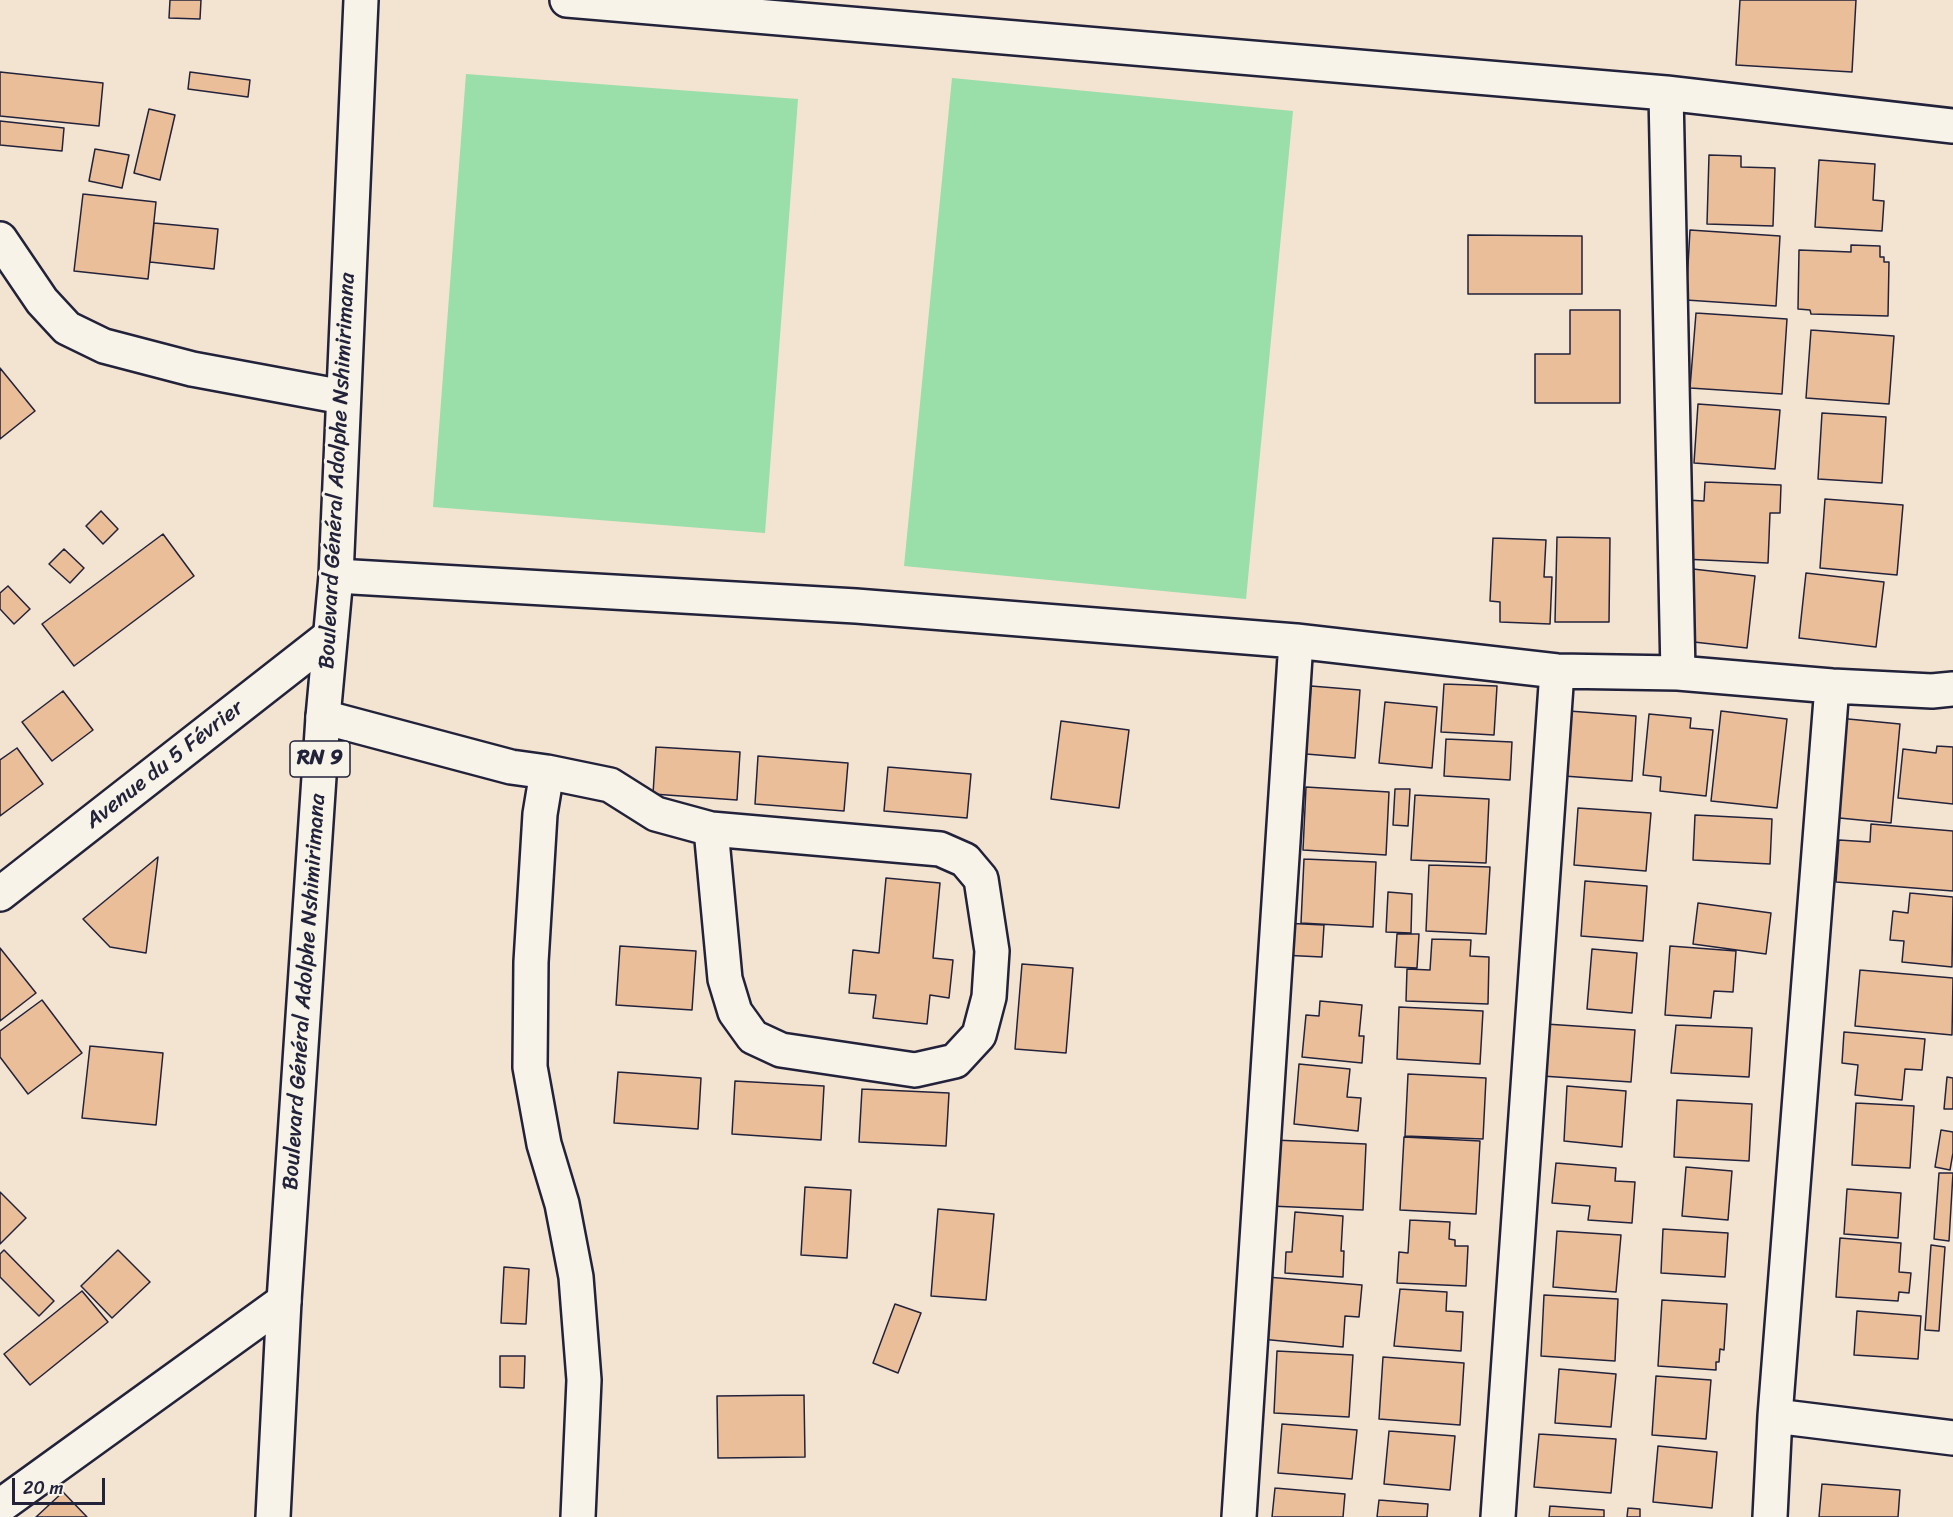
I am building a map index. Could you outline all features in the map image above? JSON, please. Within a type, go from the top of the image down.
[{"type":"street","name":"Boulevard Général Adolphe Nshimirimana","points":[[273,1517],[284,1301],[323,717],[336,576],[361,0]]},
{"type":"street","points":[[567,0],[1666,93],[1953,126]]},
{"type":"street","points":[[1666,93],[1678,673]]},
{"type":"street","points":[[6,261],[67,328],[104,346],[192,369],[343,397]]},
{"type":"street","points":[[336,576],[856,606],[1296,641],[1557,671],[1678,673],[1832,686],[1932,691],[1953,689]]},
{"type":"street","name":"Avenue du 5 Février","points":[[0,894],[330,636]]},
{"type":"street","points":[[1239,1517],[1296,641]]},
{"type":"street","points":[[1498,1517],[1557,671]]},
{"type":"street","points":[[1770,1517],[1775,1416],[1832,686]]},
{"type":"street","points":[[323,717],[511,767],[610,785],[656,814],[711,829],[940,849],[965,860],[981,879],[992,951],[989,996],[979,1035],[955,1061],[915,1070],[781,1050],[753,1037],[735,1012],[725,979],[711,829]]},
{"type":"street","points":[[547,772],[540,814],[531,962],[530,1067],[544,1144],[562,1204],[576,1277],[584,1380],[578,1517]]},
{"type":"street","points":[[0,1506],[284,1301]]},
{"type":"street","points":[[1775,1416],[1953,1438]]},
{"type":"green space","points":[[466,74],[798,99],[765,533],[433,507]]},
{"type":"green space","points":[[952,78],[1293,111],[1246,599],[904,566]]},
{"type":"building","points":[[170,0],[201,0],[200,19],[169,18]]},
{"type":"building","points":[[1740,0],[1856,0],[1852,72],[1736,65]]},
{"type":"building","points":[[0,72],[103,83],[99,126],[0,116]]},
{"type":"building","points":[[190,72],[250,80],[248,97],[188,89]]},
{"type":"building","points":[[149,109],[175,115],[160,180],[134,173]]},
{"type":"building","points":[[0,121],[64,128],[62,151],[0,145]]},
{"type":"building","points":[[95,149],[129,155],[122,188],[89,181]]},
{"type":"building","points":[[1709,155],[1741,156],[1741,167],[1775,168],[1773,226],[1707,224]]},
{"type":"building","points":[[1819,160],[1875,164],[1873,200],[1884,201],[1882,231],[1815,227]]},
{"type":"building","points":[[83,194],[156,202],[148,279],[74,271]]},
{"type":"building","points":[[154,223],[218,229],[214,269],[150,262]]},
{"type":"building","points":[[1690,230],[1780,236],[1776,306],[1686,300]]},
{"type":"building","points":[[1468,235],[1582,236],[1582,294],[1468,294]]},
{"type":"building","points":[[1851,245],[1880,246],[1880,257],[1884,257],[1884,262],[1889,262],[1888,316],[1811,314],[1810,310],[1798,309],[1799,250],[1851,252]]},
{"type":"building","points":[[1570,310],[1620,310],[1620,403],[1535,403],[1535,354],[1570,354]]},
{"type":"building","points":[[1696,313],[1787,319],[1782,394],[1690,388]]},
{"type":"building","points":[[1811,330],[1894,336],[1889,404],[1806,398]]},
{"type":"building","points":[[0,368],[35,411],[0,439]]},
{"type":"building","points":[[1698,404],[1780,410],[1775,469],[1694,463]]},
{"type":"building","points":[[1822,413],[1886,417],[1882,483],[1818,479]]},
{"type":"building","points":[[1705,482],[1781,485],[1780,513],[1770,513],[1768,563],[1683,559],[1686,500],[1704,501]]},
{"type":"building","points":[[1825,499],[1903,505],[1897,575],[1820,568]]},
{"type":"building","points":[[101,511],[118,529],[103,544],[86,526]]},
{"type":"building","points":[[163,534],[194,576],[74,666],[42,624]]},
{"type":"building","points":[[1557,537],[1610,538],[1609,622],[1555,622]]},
{"type":"building","points":[[1493,538],[1546,540],[1544,577],[1552,577],[1550,624],[1500,622],[1500,602],[1490,601]]},
{"type":"building","points":[[64,549],[84,568],[70,583],[49,564]]},
{"type":"building","points":[[1693,569],[1755,576],[1747,648],[1685,641]]},
{"type":"building","points":[[1806,573],[1884,582],[1876,647],[1799,638]]},
{"type":"building","points":[[8,586],[30,609],[14,624],[0,609],[0,593]]},
{"type":"building","points":[[1444,684],[1497,686],[1494,735],[1441,732]]},
{"type":"building","points":[[1311,686],[1360,690],[1355,758],[1306,754]]},
{"type":"building","points":[[63,691],[93,730],[52,761],[22,722]]},
{"type":"building","points":[[1385,702],[1437,707],[1432,768],[1379,763]]},
{"type":"building","points":[[1569,711],[1636,716],[1632,781],[1564,776]]},
{"type":"building","points":[[1721,711],[1787,719],[1777,808],[1711,801]]},
{"type":"building","points":[[1649,714],[1691,718],[1690,728],[1713,730],[1706,796],[1660,791],[1661,777],[1643,775]]},
{"type":"building","points":[[1838,718],[1900,724],[1891,823],[1829,817]]},
{"type":"building","points":[[1061,721],[1129,730],[1119,808],[1051,799]]},
{"type":"building","points":[[1446,739],[1512,742],[1510,780],[1444,776]]},
{"type":"building","points":[[1937,746],[1953,747],[1953,804],[1898,798],[1903,749],[1936,753]]},
{"type":"building","points":[[656,747],[740,752],[737,800],[653,794]]},
{"type":"building","points":[[17,748],[43,784],[0,816],[0,760]]},
{"type":"building","points":[[758,756],[848,763],[844,811],[755,804]]},
{"type":"building","points":[[888,767],[971,774],[967,818],[884,811]]},
{"type":"building","points":[[1306,787],[1389,792],[1386,855],[1303,850]]},
{"type":"building","points":[[1395,789],[1410,789],[1408,826],[1393,825]]},
{"type":"building","points":[[1415,795],[1489,799],[1486,863],[1411,860]]},
{"type":"building","points":[[1578,808],[1651,813],[1646,871],[1574,865]]},
{"type":"building","points":[[1695,815],[1772,819],[1770,864],[1693,860]]},
{"type":"building","points":[[1871,824],[1953,831],[1953,891],[1836,882],[1839,840],[1870,842]]},
{"type":"building","points":[[158,857],[146,953],[110,947],[83,919]]},
{"type":"building","points":[[1304,859],[1376,862],[1373,927],[1301,923]]},
{"type":"building","points":[[1429,865],[1490,867],[1486,934],[1426,931]]},
{"type":"building","points":[[886,878],[940,883],[933,958],[953,960],[949,998],[930,995],[927,1024],[873,1018],[876,995],[849,993],[853,950],[879,953]]},
{"type":"building","points":[[1585,881],[1647,886],[1643,941],[1581,936]]},
{"type":"building","points":[[1388,892],[1412,894],[1411,933],[1386,932]]},
{"type":"building","points":[[1910,893],[1953,897],[1952,967],[1902,962],[1904,941],[1890,940],[1893,911],[1908,913]]},
{"type":"building","points":[[1698,903],[1771,913],[1766,954],[1693,944]]},
{"type":"building","points":[[1282,923],[1324,925],[1322,957],[1281,955]]},
{"type":"building","points":[[1397,934],[1419,934],[1417,968],[1395,967]]},
{"type":"building","points":[[1432,939],[1471,940],[1470,956],[1489,957],[1488,1004],[1406,1001],[1407,969],[1430,970]]},
{"type":"building","points":[[620,946],[696,951],[692,1010],[616,1005]]},
{"type":"building","points":[[1670,946],[1736,951],[1733,992],[1714,991],[1711,1018],[1665,1015]]},
{"type":"building","points":[[0,948],[36,993],[0,1021]]},
{"type":"building","points":[[1592,949],[1637,953],[1632,1013],[1587,1009]]},
{"type":"building","points":[[1022,964],[1073,968],[1066,1053],[1015,1049]]},
{"type":"building","points":[[1860,970],[1953,978],[1952,1035],[1855,1026]]},
{"type":"building","points":[[42,1000],[82,1053],[28,1094],[0,1057],[0,1031]]},
{"type":"building","points":[[1320,1001],[1362,1005],[1359,1036],[1364,1036],[1362,1063],[1302,1057],[1306,1015],[1319,1016]]},
{"type":"building","points":[[1399,1007],[1483,1011],[1480,1064],[1397,1059]]},
{"type":"building","points":[[1546,1024],[1635,1030],[1631,1082],[1542,1076]]},
{"type":"building","points":[[1676,1025],[1752,1028],[1749,1077],[1671,1073]]},
{"type":"building","points":[[1844,1032],[1925,1039],[1922,1070],[1905,1069],[1902,1100],[1855,1095],[1858,1065],[1842,1063]]},
{"type":"building","points":[[90,1046],[163,1053],[156,1125],[82,1118]]},
{"type":"building","points":[[1299,1064],[1350,1069],[1347,1097],[1361,1098],[1358,1131],[1294,1124]]},
{"type":"building","points":[[618,1072],[701,1078],[698,1129],[614,1123]]},
{"type":"building","points":[[1408,1074],[1486,1078],[1483,1139],[1405,1136]]},
{"type":"building","points":[[1947,1077],[1953,1078],[1953,1109],[1944,1109]]},
{"type":"building","points":[[735,1081],[824,1086],[821,1140],[732,1134]]},
{"type":"building","points":[[1567,1086],[1626,1091],[1622,1147],[1564,1141]]},
{"type":"building","points":[[862,1089],[949,1093],[946,1146],[859,1142]]},
{"type":"building","points":[[1677,1100],[1752,1104],[1749,1161],[1674,1157]]},
{"type":"building","points":[[1856,1103],[1914,1106],[1910,1168],[1852,1165]]},
{"type":"building","points":[[1941,1130],[1953,1132],[1950,1170],[1935,1167]]},
{"type":"building","points":[[1404,1137],[1480,1141],[1476,1214],[1400,1210]]},
{"type":"building","points":[[1274,1140],[1366,1144],[1363,1210],[1270,1206]]},
{"type":"building","points":[[1556,1163],[1616,1168],[1615,1181],[1635,1182],[1632,1223],[1588,1220],[1590,1206],[1552,1203]]},
{"type":"building","points":[[1686,1167],[1732,1171],[1728,1220],[1682,1216]]},
{"type":"building","points":[[1939,1173],[1953,1173],[1949,1241],[1934,1239]]},
{"type":"building","points":[[805,1187],[851,1190],[847,1258],[801,1255]]},
{"type":"building","points":[[1847,1189],[1901,1193],[1898,1238],[1844,1234]]},
{"type":"building","points":[[0,1192],[26,1218],[0,1244]]},
{"type":"building","points":[[938,1209],[994,1214],[986,1300],[931,1296]]},
{"type":"building","points":[[1295,1212],[1343,1216],[1341,1251],[1344,1251],[1343,1277],[1285,1273],[1286,1252],[1292,1252]]},
{"type":"building","points":[[1410,1220],[1450,1222],[1449,1239],[1455,1240],[1455,1246],[1468,1246],[1466,1286],[1397,1283],[1399,1252],[1408,1253]]},
{"type":"building","points":[[1663,1229],[1728,1233],[1725,1277],[1661,1273]]},
{"type":"building","points":[[1557,1231],[1621,1235],[1616,1292],[1553,1287]]},
{"type":"building","points":[[1840,1238],[1901,1243],[1899,1272],[1911,1273],[1909,1293],[1899,1292],[1898,1301],[1836,1297]]},
{"type":"building","points":[[1931,1245],[1945,1247],[1939,1331],[1925,1330]]},
{"type":"building","points":[[4,1250],[54,1301],[39,1316],[0,1277],[0,1254]]},
{"type":"building","points":[[118,1250],[150,1282],[112,1318],[81,1286]]},
{"type":"building","points":[[504,1267],[529,1269],[526,1324],[501,1323]]},
{"type":"building","points":[[1267,1277],[1362,1285],[1359,1317],[1345,1316],[1343,1347],[1261,1339]]},
{"type":"building","points":[[1400,1289],[1447,1292],[1446,1311],[1463,1312],[1461,1351],[1394,1346]]},
{"type":"building","points":[[82,1291],[108,1322],[30,1385],[4,1354]]},
{"type":"building","points":[[1544,1295],[1618,1299],[1615,1361],[1541,1356]]},
{"type":"building","points":[[1662,1300],[1727,1304],[1724,1350],[1720,1349],[1716,1370],[1658,1366]]},
{"type":"building","points":[[895,1304],[921,1313],[898,1373],[873,1363]]},
{"type":"building","points":[[1857,1311],[1921,1316],[1918,1359],[1854,1355]]},
{"type":"building","points":[[1277,1351],[1353,1355],[1349,1417],[1274,1413]]},
{"type":"building","points":[[500,1356],[525,1356],[524,1388],[500,1387]]},
{"type":"building","points":[[1383,1357],[1464,1363],[1460,1425],[1379,1419]]},
{"type":"building","points":[[1559,1369],[1616,1374],[1611,1427],[1555,1423]]},
{"type":"building","points":[[1656,1376],[1711,1380],[1706,1439],[1652,1435]]},
{"type":"building","points":[[804,1395],[805,1457],[718,1458],[717,1396]]},
{"type":"building","points":[[1282,1424],[1357,1430],[1352,1479],[1278,1473]]},
{"type":"building","points":[[1389,1431],[1455,1436],[1450,1490],[1384,1484]]},
{"type":"building","points":[[1539,1434],[1616,1439],[1611,1493],[1534,1487]]},
{"type":"building","points":[[1658,1446],[1717,1452],[1712,1508],[1653,1502]]},
{"type":"building","points":[[1822,1484],[1900,1490],[1898,1517],[1819,1517]]},
{"type":"building","points":[[1275,1488],[1345,1494],[1343,1517],[1272,1517]]},
{"type":"building","points":[[63,1492],[87,1517],[36,1517]]},
{"type":"building","points":[[1379,1500],[1428,1504],[1427,1517],[1377,1517]]},
{"type":"building","points":[[1550,1506],[1604,1510],[1604,1517],[1549,1517]]},
{"type":"building","points":[[1628,1508],[1640,1509],[1640,1517],[1627,1517]]}]
